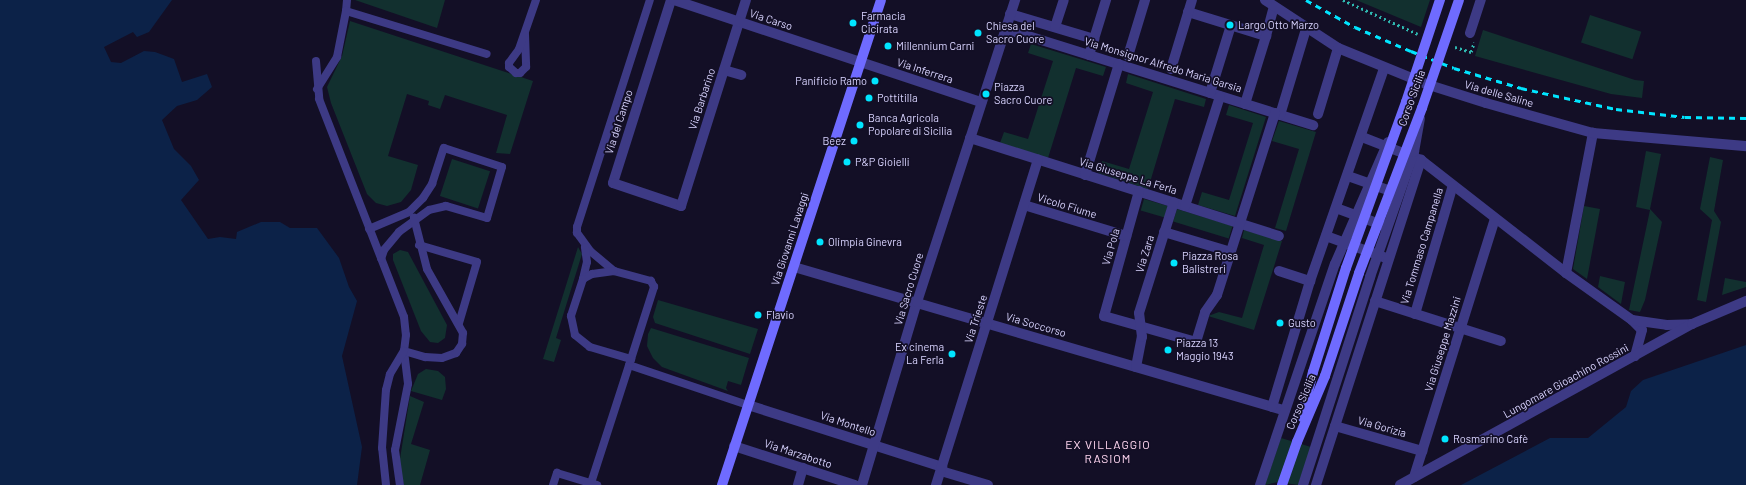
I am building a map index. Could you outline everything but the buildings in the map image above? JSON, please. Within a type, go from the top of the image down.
[{"type":"main road","name":"Via Giovanni Lavaggi","points":[[722,485],[881,0]]},
{"type":"main road","name":"Corso Sicilia","points":[[1296,442],[1313,372],[1346,268],[1406,102],[1440,0]]},
{"type":"main road","name":"Corso Sicilia","points":[[1296,442],[1325,376],[1360,273],[1422,108],[1459,0]]},
{"type":"main road","points":[[1282,485],[1296,442]]},
{"type":"street","name":"Via del Campo","points":[[671,0],[613,184],[681,206]]},
{"type":"street","name":"Via Carso","points":[[674,0],[861,62]]},
{"type":"street","name":"Via Barbarino","points":[[681,206],[746,0]]},
{"type":"street","points":[[1006,29],[1015,0]]},
{"type":"street","points":[[1055,27],[1064,0]]},
{"type":"street","points":[[1089,55],[1106,0]]},
{"type":"street","points":[[1128,56],[1145,0]]},
{"type":"street","points":[[1171,69],[1192,0]]},
{"type":"street","name":"Via delle Saline","points":[[1265,0],[1306,29],[1338,48],[1384,68],[1486,103],[1593,133],[1746,146]]},
{"type":"street","points":[[1470,33],[1481,0]]},
{"type":"street","points":[[1245,104],[1274,7]]},
{"type":"street","points":[[1188,12],[1266,36]]},
{"type":"street","points":[[1010,14],[1094,39]]},
{"type":"street","points":[[1185,206],[1215,94],[1231,25]]},
{"type":"street","name":"Via Monsignor Alfredo Maria Garsia","points":[[1006,29],[1313,125]]},
{"type":"street","name":"Via Sacro Cuore","points":[[862,485],[917,302],[1006,29]]},
{"type":"street","points":[[1136,367],[1142,337],[1140,327],[1196,342],[1205,312],[1217,295],[1306,29]]},
{"type":"street","points":[[1318,114],[1338,48]]},
{"type":"street","name":"Via Inferrera","points":[[861,62],[981,102]]},
{"type":"street","points":[[1085,175],[1120,64]]},
{"type":"street","points":[[1272,407],[1310,281],[1362,137],[1384,68]]},
{"type":"street","points":[[724,70],[741,76]]},
{"type":"street","points":[[1260,485],[1283,410],[1335,264],[1406,102]]},
{"type":"street","points":[[1303,485],[1370,277],[1414,152],[1422,108]]},
{"type":"street","points":[[1566,273],[1593,133]]},
{"type":"street","points":[[1362,137],[1421,160],[1566,273],[1632,320],[1642,330],[1635,356]]},
{"type":"street","name":"Via Giuseppe La Ferla","points":[[970,138],[1279,236]]},
{"type":"street","name":"Via Trieste","points":[[936,485],[1038,160]]},
{"type":"street","points":[[1316,485],[1421,160]]},
{"type":"street","points":[[1348,176],[1409,197]]},
{"type":"street","name":"Via Tommaso Campanella","points":[[1415,314],[1453,185]]},
{"type":"street","name":"Via Pola","points":[[1139,192],[1104,316],[1140,327]]},
{"type":"street","name":"Via Zara","points":[[1140,327],[1139,313],[1174,202]]},
{"type":"street","name":"Vicolo Fiume","points":[[1024,206],[1126,236]]},
{"type":"street","points":[[1336,208],[1398,231]]},
{"type":"street","name":"Via Giuseppe Mazzini","points":[[1414,477],[1495,218]]},
{"type":"street","points":[[1164,232],[1231,252]]},
{"type":"street","points":[[1326,236],[1389,259]]},
{"type":"street","name":"Via Soccorso","points":[[794,267],[1283,410]]},
{"type":"street","points":[[1279,271],[1310,281]]},
{"type":"street","points":[[1375,301],[1501,341]]},
{"type":"street","name":"Lungomare Gioachino Rossini","points":[[1400,485],[1692,324],[1746,301]]},
{"type":"street","points":[[1632,320],[1667,325],[1692,324]]},
{"type":"street","name":"Via Montello","points":[[748,405],[875,445],[988,485]]},
{"type":"street","name":"Via Gorizia","points":[[1335,426],[1422,451]]},
{"type":"street","name":"Via Marzabotto","points":[[734,446],[855,485]]},
{"type":"street","points":[[798,485],[803,468]]},
{"type":"lane","points":[[317,88],[337,56],[347,0]]},
{"type":"lane","points":[[525,34],[536,0]]},
{"type":"lane","points":[[614,272],[585,244],[577,233],[577,227],[650,0]]},
{"type":"lane","points":[[346,11],[487,54]]},
{"type":"lane","points":[[316,62],[319,99],[404,317],[406,335],[404,351],[408,384],[395,450],[400,485]]},
{"type":"lane","points":[[369,229],[408,212],[423,198],[432,184],[444,148],[502,167],[487,218],[446,206],[429,210],[414,218],[390,242],[381,259]]},
{"type":"lane","points":[[404,351],[425,358],[442,358],[456,353],[462,344],[463,333],[459,323],[427,269],[419,245],[414,218]]},
{"type":"lane","points":[[585,244],[587,262],[572,316],[575,335],[590,347],[748,405]]},
{"type":"lane","points":[[419,245],[477,262],[459,323]]},
{"type":"lane","points":[[553,485],[557,473],[571,481],[594,484],[654,287],[651,281],[614,272],[599,272],[583,279]]},
{"type":"lane","points":[[386,485],[382,455],[386,390],[390,374],[404,351]]},
{"type":"green space","points":[[355,0],[445,0],[437,28]]},
{"type":"green space","points":[[1356,0],[1430,0],[1421,27]]},
{"type":"green space","points":[[1590,15],[1641,32],[1632,59],[1581,43]]},
{"type":"green space","points":[[350,21],[533,81],[510,154],[496,153],[507,115],[445,95],[440,109],[428,105],[429,101],[407,94],[388,156],[418,165],[411,190],[401,202],[387,206],[376,203],[367,194],[331,103],[327,87],[342,56]]},
{"type":"green space","points":[[1483,30],[1635,80],[1644,81],[1642,98],[1611,94],[1475,56]]},
{"type":"green space","points":[[1031,44],[1106,67],[1103,76],[1076,68],[1048,158],[1000,143],[1004,132],[1028,139],[1053,61],[1028,53]]},
{"type":"green space","points":[[1128,74],[1206,99],[1204,107],[1175,99],[1148,189],[1098,173],[1102,161],[1129,169],[1153,92],[1126,83]]},
{"type":"green space","points":[[1229,105],[1266,117],[1235,216],[1198,205],[1202,192],[1229,200],[1253,123],[1226,115]]},
{"type":"green space","points":[[1279,121],[1316,132],[1286,231],[1275,228],[1299,149],[1272,141]]},
{"type":"green space","points":[[1646,151],[1661,154],[1650,209],[1662,222],[1645,300],[1640,312],[1629,310],[1650,210],[1636,207]]},
{"type":"green space","points":[[1710,157],[1723,160],[1714,211],[1721,222],[1706,302],[1697,300],[1712,220],[1700,209]]},
{"type":"green space","points":[[452,159],[490,171],[478,208],[440,196]]},
{"type":"green space","points":[[1144,199],[1168,206],[1165,217],[1141,211]]},
{"type":"green space","points":[[1584,206],[1600,209],[1587,279],[1573,269]]},
{"type":"green space","points":[[1177,209],[1232,226],[1229,238],[1173,221]]},
{"type":"green space","points":[[1244,230],[1282,241],[1254,330],[1208,316],[1219,312],[1242,318],[1264,245],[1242,238]]},
{"type":"green space","points":[[578,247],[582,254],[556,338],[561,340],[554,362],[543,359]]},
{"type":"green space","points":[[400,250],[408,252],[447,325],[445,338],[438,343],[430,342],[421,331],[393,260],[393,254]]},
{"type":"green space","points":[[1600,276],[1625,282],[1621,304],[1598,287]]},
{"type":"green space","points":[[1725,278],[1746,282],[1746,287],[1722,295]]},
{"type":"green space","points":[[658,300],[758,329],[750,354],[655,323],[653,317]]},
{"type":"green space","points":[[651,328],[749,358],[741,385],[728,381],[726,388],[728,391],[662,367],[653,358],[647,346],[648,334]]},
{"type":"green space","points":[[426,369],[438,371],[445,377],[446,389],[442,400],[411,391],[418,374]]},
{"type":"green space","points":[[410,396],[424,402],[411,444],[430,450],[420,485],[404,485],[399,465]]},
{"type":"green space","points":[[1281,438],[1311,447],[1298,485],[1278,482],[1265,485]]},
{"type":"water","points":[[0,0],[172,0],[149,32],[137,37],[133,32],[104,47],[111,62],[121,63],[144,51],[155,52],[174,59],[182,82],[207,74],[212,87],[197,100],[177,106],[162,120],[174,149],[191,166],[199,180],[181,200],[208,239],[220,237],[236,239],[237,232],[261,222],[280,222],[290,228],[317,228],[339,258],[349,287],[357,301],[342,356],[362,447],[357,485],[0,485]]},
{"type":"water","points":[[1746,345],[1746,485],[1461,485],[1550,438],[1588,438],[1626,407],[1631,391],[1643,380]]},
{"type":"railway","points":[[1306,0],[1355,27],[1411,51],[1454,68],[1521,88],[1616,109],[1685,117],[1746,118]]},
{"type":"place","name":"Farmacia Cicirata","points":[[853,23]]},
{"type":"place","name":"Largo Otto Marzo","points":[[1230,25]]},
{"type":"place","name":"Chiesa del Sacro Cuore","points":[[978,33]]},
{"type":"place","name":"Millennium Carni","points":[[888,46]]},
{"type":"place","name":"Panificio Ramo","points":[[875,81]]},
{"type":"place","name":"Piazza Sacro Cuore","points":[[986,94]]},
{"type":"place","name":"Pottitilla","points":[[869,98]]},
{"type":"place","name":"Banca Agricola Popolare di Sicilia","points":[[860,125]]},
{"type":"place","name":"Beez","points":[[854,141]]},
{"type":"place","name":"P&P Gioielli","points":[[847,162]]},
{"type":"place","name":"Olimpia Ginevra","points":[[820,242]]},
{"type":"place","name":"Piazza Rosa Balistreri","points":[[1174,263]]},
{"type":"place","name":"Flavio","points":[[758,315]]},
{"type":"place","name":"Gusto","points":[[1280,323]]},
{"type":"place","name":"Piazza 13 Maggio 1943","points":[[1168,350]]},
{"type":"place","name":"Ex cinema La Ferla","points":[[952,354]]},
{"type":"place","name":"Rosmarino Cafè","points":[[1445,439]]},
{"type":"district","name":"EX VILLAGGIO RASIOM","points":[[1108,452]]}]
